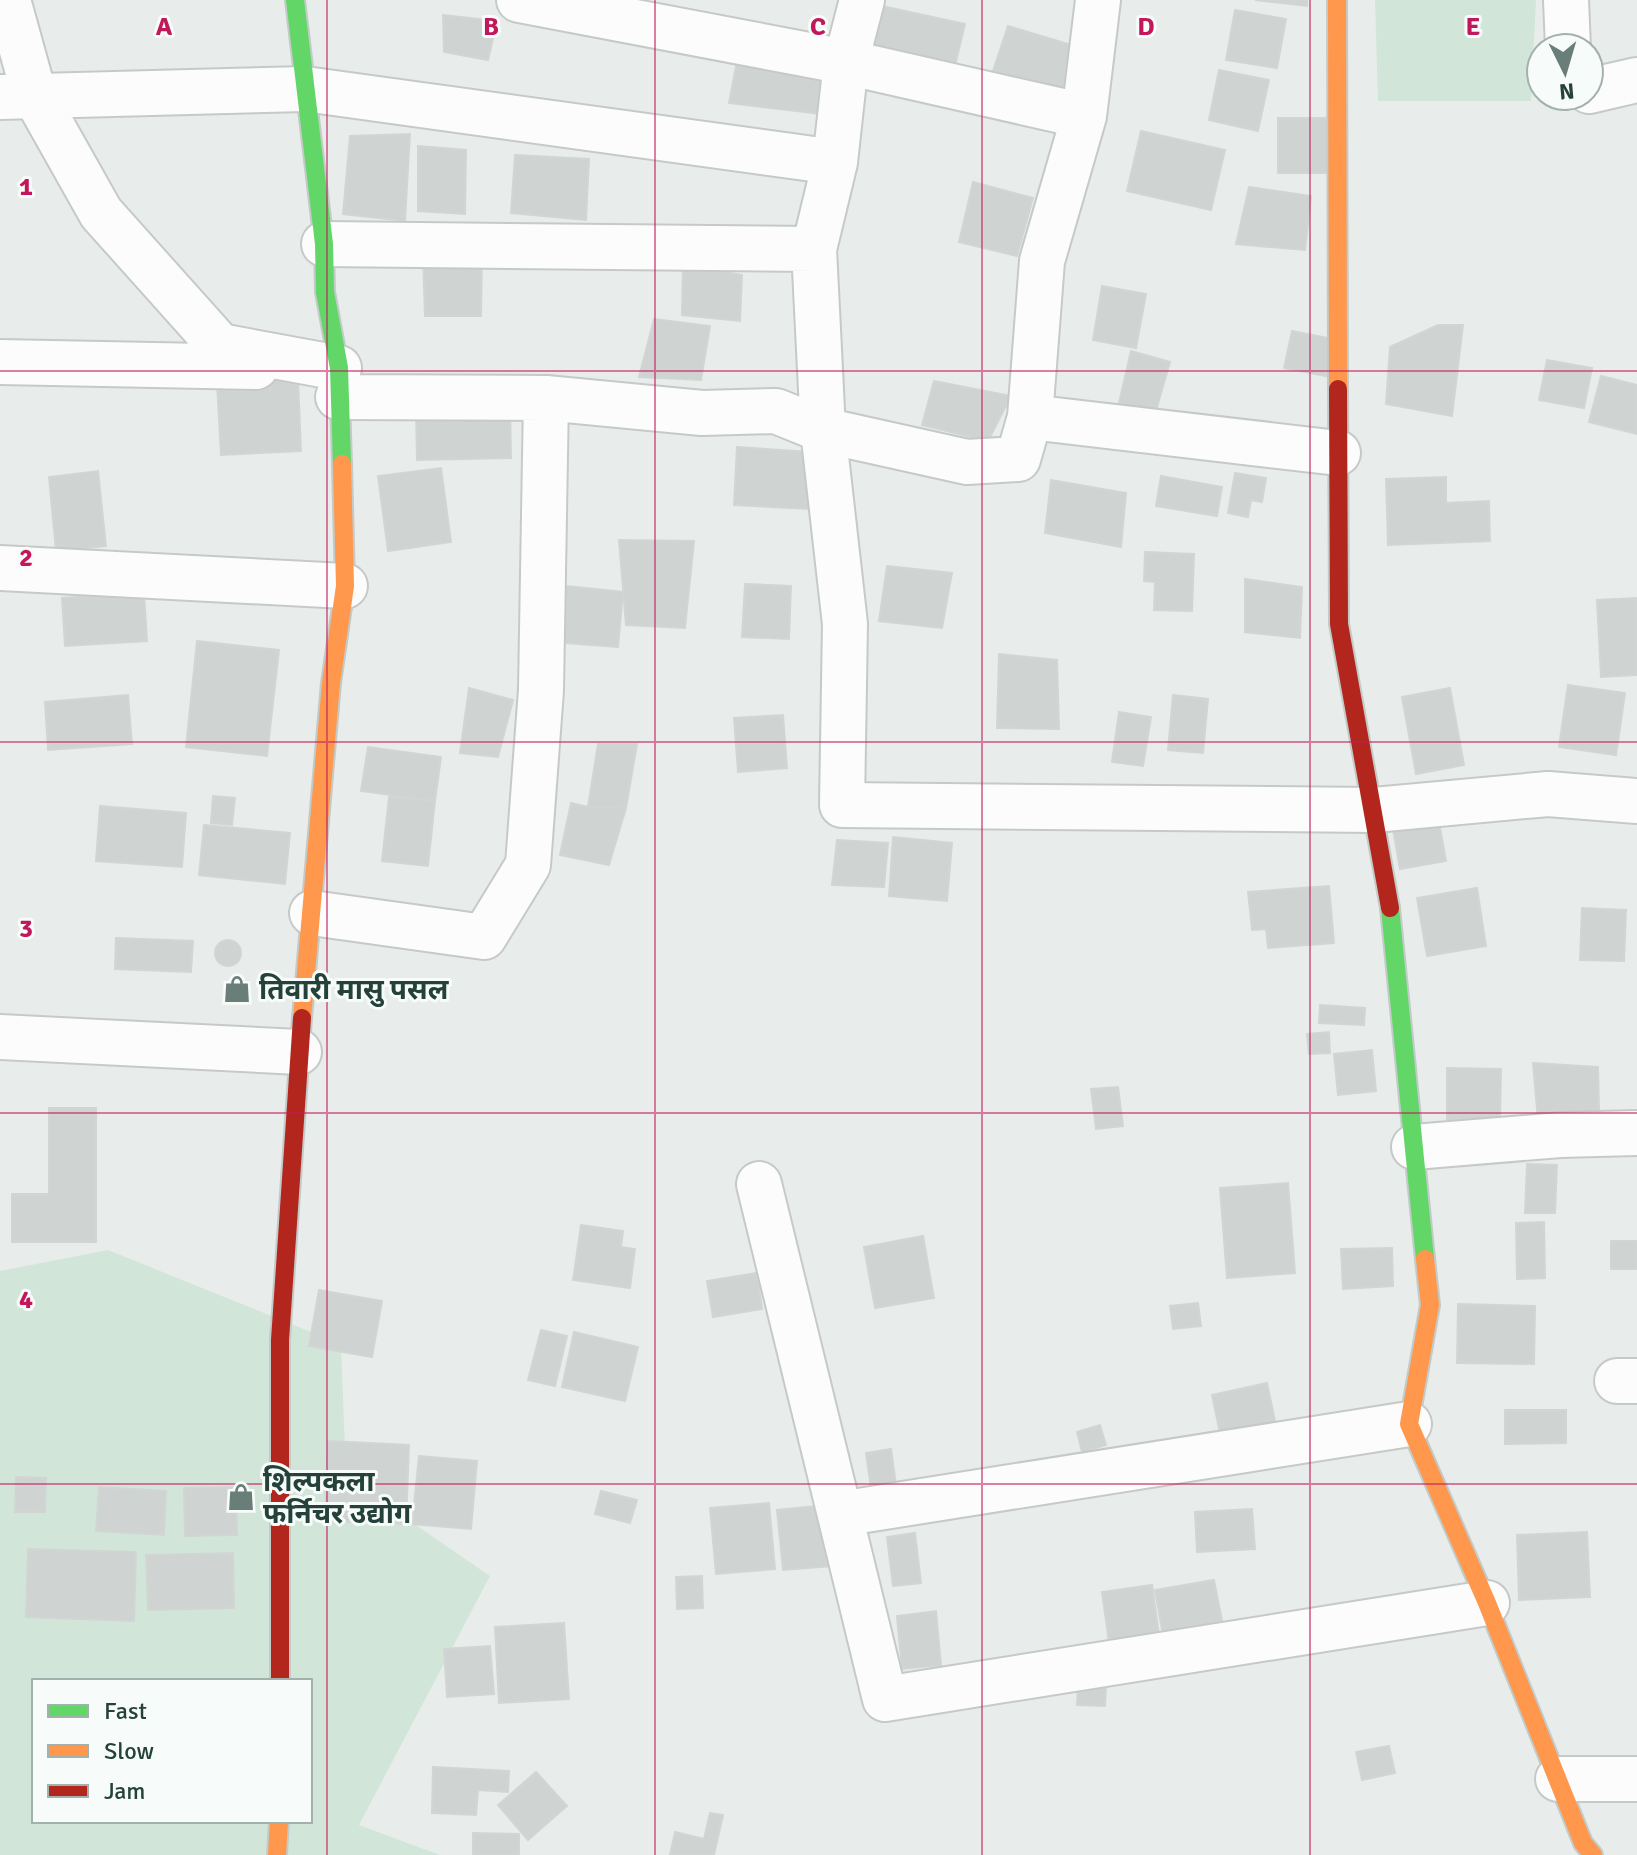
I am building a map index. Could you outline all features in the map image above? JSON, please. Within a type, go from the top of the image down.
[{"type":"street","points":[[8,0],[17,95],[101,213],[220,346],[339,383]]},
{"type":"street","points":[[280,1679],[280,1340],[299,1052],[331,683],[345,586],[339,383],[325,292],[324,244],[295,0]]},
{"type":"street","points":[[519,0],[846,62],[1084,116]]},
{"type":"street","points":[[862,0],[846,62],[835,162],[814,249],[823,430],[845,624],[842,805],[1374,810],[1548,794],[1637,801]]},
{"type":"street","points":[[0,362],[546,398],[702,413],[776,411],[823,430],[967,462],[1018,459],[1030,417],[1042,261],[1084,116],[1098,0]]},
{"type":"street","points":[[1337,0],[1339,624],[1389,897],[1430,1305],[1409,1424],[1487,1603],[1583,1843],[1593,1855]]},
{"type":"street","points":[[1566,0],[1567,32]]},
{"type":"street","points":[[1605,87],[1637,80]]},
{"type":"street","points":[[17,95],[305,89],[835,162]]},
{"type":"street","points":[[324,244],[814,249]]},
{"type":"street","points":[[312,913],[484,937],[528,865],[541,690],[546,398]]},
{"type":"street","points":[[1030,417],[1338,453]]},
{"type":"street","points":[[0,568],[345,586]]},
{"type":"street","points":[[0,1037],[299,1052]]},
{"type":"street","points":[[1414,1147],[1560,1135],[1637,1133]]},
{"type":"street","points":[[759,1184],[885,1699],[1487,1603]]},
{"type":"street","points":[[840,1514],[1409,1424]]},
{"type":"street","points":[[1558,1779],[1637,1779]]},
{"type":"street","points":[[277,1855],[279,1823]]},
{"type":"green space","points":[[1375,0],[1536,0],[1534,32],[1525,32],[1525,101],[1378,101]]},
{"type":"green space","points":[[108,1250],[341,1344],[346,1477],[490,1576],[359,1825],[440,1855],[0,1855],[0,1271]]},
{"type":"building","points":[[1255,0],[1307,0],[1307,6]]},
{"type":"building","points":[[882,6],[965,24],[953,74],[871,56]]},
{"type":"building","points":[[1235,10],[1286,19],[1277,68],[1226,60]]},
{"type":"building","points":[[443,15],[497,21],[488,60],[444,52]]},
{"type":"building","points":[[1008,26],[1081,48],[1067,97],[990,80]]},
{"type":"building","points":[[738,56],[832,72],[821,114],[729,103]]},
{"type":"building","points":[[1219,70],[1269,80],[1258,131],[1209,120]]},
{"type":"building","points":[[1278,118],[1331,118],[1331,173],[1278,173]]},
{"type":"building","points":[[1141,131],[1225,150],[1211,210],[1127,191]]},
{"type":"building","points":[[410,134],[405,221],[343,214],[350,136]]},
{"type":"building","points":[[418,146],[466,150],[465,214],[418,211]]},
{"type":"building","points":[[515,155],[589,159],[586,220],[511,213]]},
{"type":"building","points":[[973,182],[1033,198],[1017,256],[959,242]]},
{"type":"building","points":[[1249,187],[1311,196],[1305,250],[1236,244]]},
{"type":"building","points":[[423,254],[482,255],[481,316],[425,316]]},
{"type":"building","points":[[683,264],[742,275],[740,321],[682,315]]},
{"type":"building","points":[[1102,286],[1146,294],[1136,348],[1093,340]]},
{"type":"building","points":[[654,319],[710,326],[701,380],[639,377]]},
{"type":"building","points":[[1438,325],[1463,325],[1452,416],[1386,404],[1390,347]]},
{"type":"building","points":[[1292,331],[1333,339],[1326,376],[1284,368]]},
{"type":"building","points":[[1131,351],[1170,362],[1155,414],[1119,403]]},
{"type":"building","points":[[1547,360],[1592,368],[1584,408],[1539,400]]},
{"type":"building","points":[[1601,376],[1637,385],[1637,434],[1589,422]]},
{"type":"building","points":[[298,379],[301,451],[221,455],[217,383]]},
{"type":"building","points":[[934,381],[1011,396],[988,441],[922,425]]},
{"type":"building","points":[[510,409],[511,458],[417,460],[416,410]]},
{"type":"building","points":[[737,447],[810,452],[809,509],[734,505]]},
{"type":"building","points":[[441,468],[451,542],[388,551],[378,476]]},
{"type":"building","points":[[98,471],[106,546],[56,551],[49,477]]},
{"type":"building","points":[[1235,473],[1266,478],[1262,502],[1251,500],[1248,517],[1228,513]]},
{"type":"building","points":[[1161,476],[1222,487],[1217,516],[1156,506]]},
{"type":"building","points":[[1446,477],[1446,503],[1489,501],[1490,541],[1388,545],[1386,479]]},
{"type":"building","points":[[1051,480],[1126,493],[1121,547],[1045,533]]},
{"type":"building","points":[[619,540],[694,541],[685,628],[626,625]]},
{"type":"building","points":[[1145,552],[1194,554],[1192,611],[1154,610],[1155,582],[1144,581]]},
{"type":"building","points":[[887,566],[952,573],[942,628],[879,621]]},
{"type":"building","points":[[1245,579],[1302,587],[1300,638],[1245,632]]},
{"type":"building","points":[[745,584],[791,586],[789,639],[742,637]]},
{"type":"building","points":[[556,585],[623,592],[618,647],[552,642]]},
{"type":"building","points":[[144,593],[147,641],[65,646],[62,598]]},
{"type":"building","points":[[1637,598],[1637,675],[1601,677],[1597,600]]},
{"type":"building","points":[[197,641],[279,650],[267,756],[186,747]]},
{"type":"building","points":[[999,654],[1057,660],[1059,729],[997,728]]},
{"type":"building","points":[[1568,685],[1625,693],[1616,755],[1559,747]]},
{"type":"building","points":[[469,688],[513,700],[498,757],[460,753]]},
{"type":"building","points":[[1450,688],[1464,765],[1416,774],[1402,697]]},
{"type":"building","points":[[128,695],[132,744],[48,750],[45,702]]},
{"type":"building","points":[[1173,695],[1208,699],[1203,753],[1168,750]]},
{"type":"building","points":[[1119,712],[1151,717],[1143,766],[1112,762]]},
{"type":"building","points":[[783,715],[787,768],[738,772],[734,718]]},
{"type":"building","points":[[598,744],[637,744],[626,808],[588,807]]},
{"type":"building","points":[[368,747],[441,757],[435,801],[361,791]]},
{"type":"building","points":[[213,796],[235,798],[232,825],[211,823]]},
{"type":"building","points":[[389,797],[435,801],[428,866],[382,861]]},
{"type":"building","points":[[571,803],[588,807],[626,808],[609,865],[560,855]]},
{"type":"building","points":[[100,806],[186,813],[182,867],[96,861]]},
{"type":"building","points":[[1439,822],[1446,861],[1400,869],[1393,829]]},
{"type":"building","points":[[204,825],[290,833],[285,884],[199,875]]},
{"type":"building","points":[[893,837],[952,843],[947,901],[889,896]]},
{"type":"building","points":[[837,840],[888,843],[884,887],[832,885]]},
{"type":"building","points":[[1329,886],[1334,943],[1268,948],[1266,929],[1252,930],[1248,892]]},
{"type":"building","points":[[1477,888],[1486,946],[1427,956],[1417,898]]},
{"type":"building","points":[[1582,908],[1626,910],[1624,961],[1580,960]]},
{"type":"building","points":[[116,938],[193,941],[191,972],[115,969]]},
{"type":"building","points":[[228,940],[237,944],[241,953],[237,962],[228,966],[219,962],[215,953],[219,944]]},
{"type":"building","points":[[1320,1005],[1365,1008],[1364,1025],[1319,1023]]},
{"type":"building","points":[[1329,1032],[1330,1053],[1309,1054],[1307,1034]]},
{"type":"building","points":[[1372,1050],[1376,1091],[1338,1095],[1334,1054]]},
{"type":"building","points":[[1533,1063],[1598,1067],[1599,1110],[1538,1120]]},
{"type":"building","points":[[1447,1068],[1501,1069],[1500,1120],[1447,1119]]},
{"type":"building","points":[[1118,1087],[1123,1126],[1096,1129],[1091,1089]]},
{"type":"building","points":[[49,1108],[96,1108],[96,1242],[12,1242],[12,1194],[49,1194]]},
{"type":"building","points":[[1527,1164],[1557,1165],[1555,1213],[1525,1213]]},
{"type":"building","points":[[1288,1183],[1295,1273],[1227,1278],[1220,1188]]},
{"type":"building","points":[[1544,1222],[1545,1278],[1517,1279],[1516,1223]]},
{"type":"building","points":[[581,1225],[623,1231],[621,1247],[635,1249],[630,1288],[573,1280]]},
{"type":"building","points":[[923,1236],[934,1298],[875,1308],[864,1247]]},
{"type":"building","points":[[1611,1241],[1637,1241],[1637,1269],[1611,1269]]},
{"type":"building","points":[[1392,1248],[1393,1286],[1343,1289],[1341,1249]]},
{"type":"building","points":[[757,1273],[762,1309],[713,1317],[707,1281]]},
{"type":"building","points":[[319,1290],[382,1301],[372,1357],[309,1346]]},
{"type":"building","points":[[1198,1303],[1201,1326],[1173,1329],[1170,1306]]},
{"type":"building","points":[[1458,1304],[1535,1306],[1534,1364],[1457,1363]]},
{"type":"building","points":[[541,1330],[567,1336],[555,1386],[528,1380]]},
{"type":"building","points":[[574,1332],[638,1347],[625,1401],[562,1387]]},
{"type":"building","points":[[1267,1383],[1278,1435],[1223,1447],[1212,1395]]},
{"type":"building","points":[[1505,1410],[1566,1410],[1566,1443],[1505,1444]]},
{"type":"building","points":[[1100,1425],[1106,1445],[1082,1452],[1077,1432]]},
{"type":"building","points":[[328,1441],[409,1445],[406,1524],[325,1521]]},
{"type":"building","points":[[891,1449],[897,1492],[872,1495],[866,1453]]},
{"type":"building","points":[[419,1456],[477,1461],[471,1529],[412,1524]]},
{"type":"building","points":[[16,1477],[46,1478],[45,1512],[15,1512]]},
{"type":"building","points":[[99,1487],[166,1491],[164,1535],[96,1531]]},
{"type":"building","points":[[236,1487],[237,1535],[185,1536],[184,1488]]},
{"type":"building","points":[[601,1491],[637,1500],[630,1523],[595,1514]]},
{"type":"building","points":[[769,1503],[775,1569],[716,1574],[710,1508]]},
{"type":"building","points":[[826,1505],[832,1566],[783,1570],[777,1510]]},
{"type":"building","points":[[1252,1509],[1255,1549],[1197,1552],[1195,1512]]},
{"type":"building","points":[[1587,1532],[1590,1597],[1519,1600],[1517,1535]]},
{"type":"building","points":[[915,1533],[921,1583],[893,1586],[887,1537]]},
{"type":"building","points":[[28,1549],[136,1552],[134,1621],[26,1617]]},
{"type":"building","points":[[233,1553],[234,1608],[148,1610],[146,1555]]},
{"type":"building","points":[[702,1576],[703,1608],[677,1609],[676,1577]]},
{"type":"building","points":[[1214,1580],[1224,1631],[1164,1641],[1155,1590]]},
{"type":"building","points":[[1152,1585],[1161,1649],[1111,1656],[1102,1592]]},
{"type":"building","points":[[936,1611],[941,1665],[902,1669],[897,1616]]},
{"type":"building","points":[[564,1623],[569,1699],[499,1703],[495,1627]]},
{"type":"building","points":[[490,1646],[494,1694],[447,1697],[444,1649]]},
{"type":"building","points":[[1078,1686],[1106,1686],[1105,1706],[1077,1705]]},
{"type":"building","points":[[1389,1746],[1395,1773],[1362,1780],[1356,1752]]},
{"type":"building","points":[[433,1767],[509,1771],[508,1792],[478,1790],[476,1815],[432,1813]]},
{"type":"building","points":[[536,1772],[567,1806],[528,1840],[498,1805]]},
{"type":"building","points":[[710,1813],[723,1815],[714,1855],[670,1855],[675,1832],[704,1839]]},
{"type":"building","points":[[473,1833],[519,1834],[519,1855],[473,1855]]},
{"type":"traffic: fast","points":[[295,0],[324,244],[325,292],[339,368],[342,464]]},
{"type":"traffic: fast","points":[[1390,908],[1425,1259]]},
{"type":"traffic: slow","points":[[1337,0],[1338,389]]},
{"type":"traffic: slow","points":[[302,1018],[331,683],[345,586],[342,464]]},
{"type":"traffic: slow","points":[[1425,1259],[1430,1305],[1409,1424],[1487,1603],[1583,1843],[1593,1855]]},
{"type":"traffic: slow","points":[[277,1855],[279,1823]]},
{"type":"traffic: jam","points":[[1338,389],[1339,624],[1390,908]]},
{"type":"traffic: jam","points":[[280,1679],[280,1340],[302,1018]]},
{"type":"place","name":"तिवारी मासु पसल","points":[[237,989]]},
{"type":"place","name":"शिल्पकला फर्निचर उद्योग","points":[[241,1497]]}]
